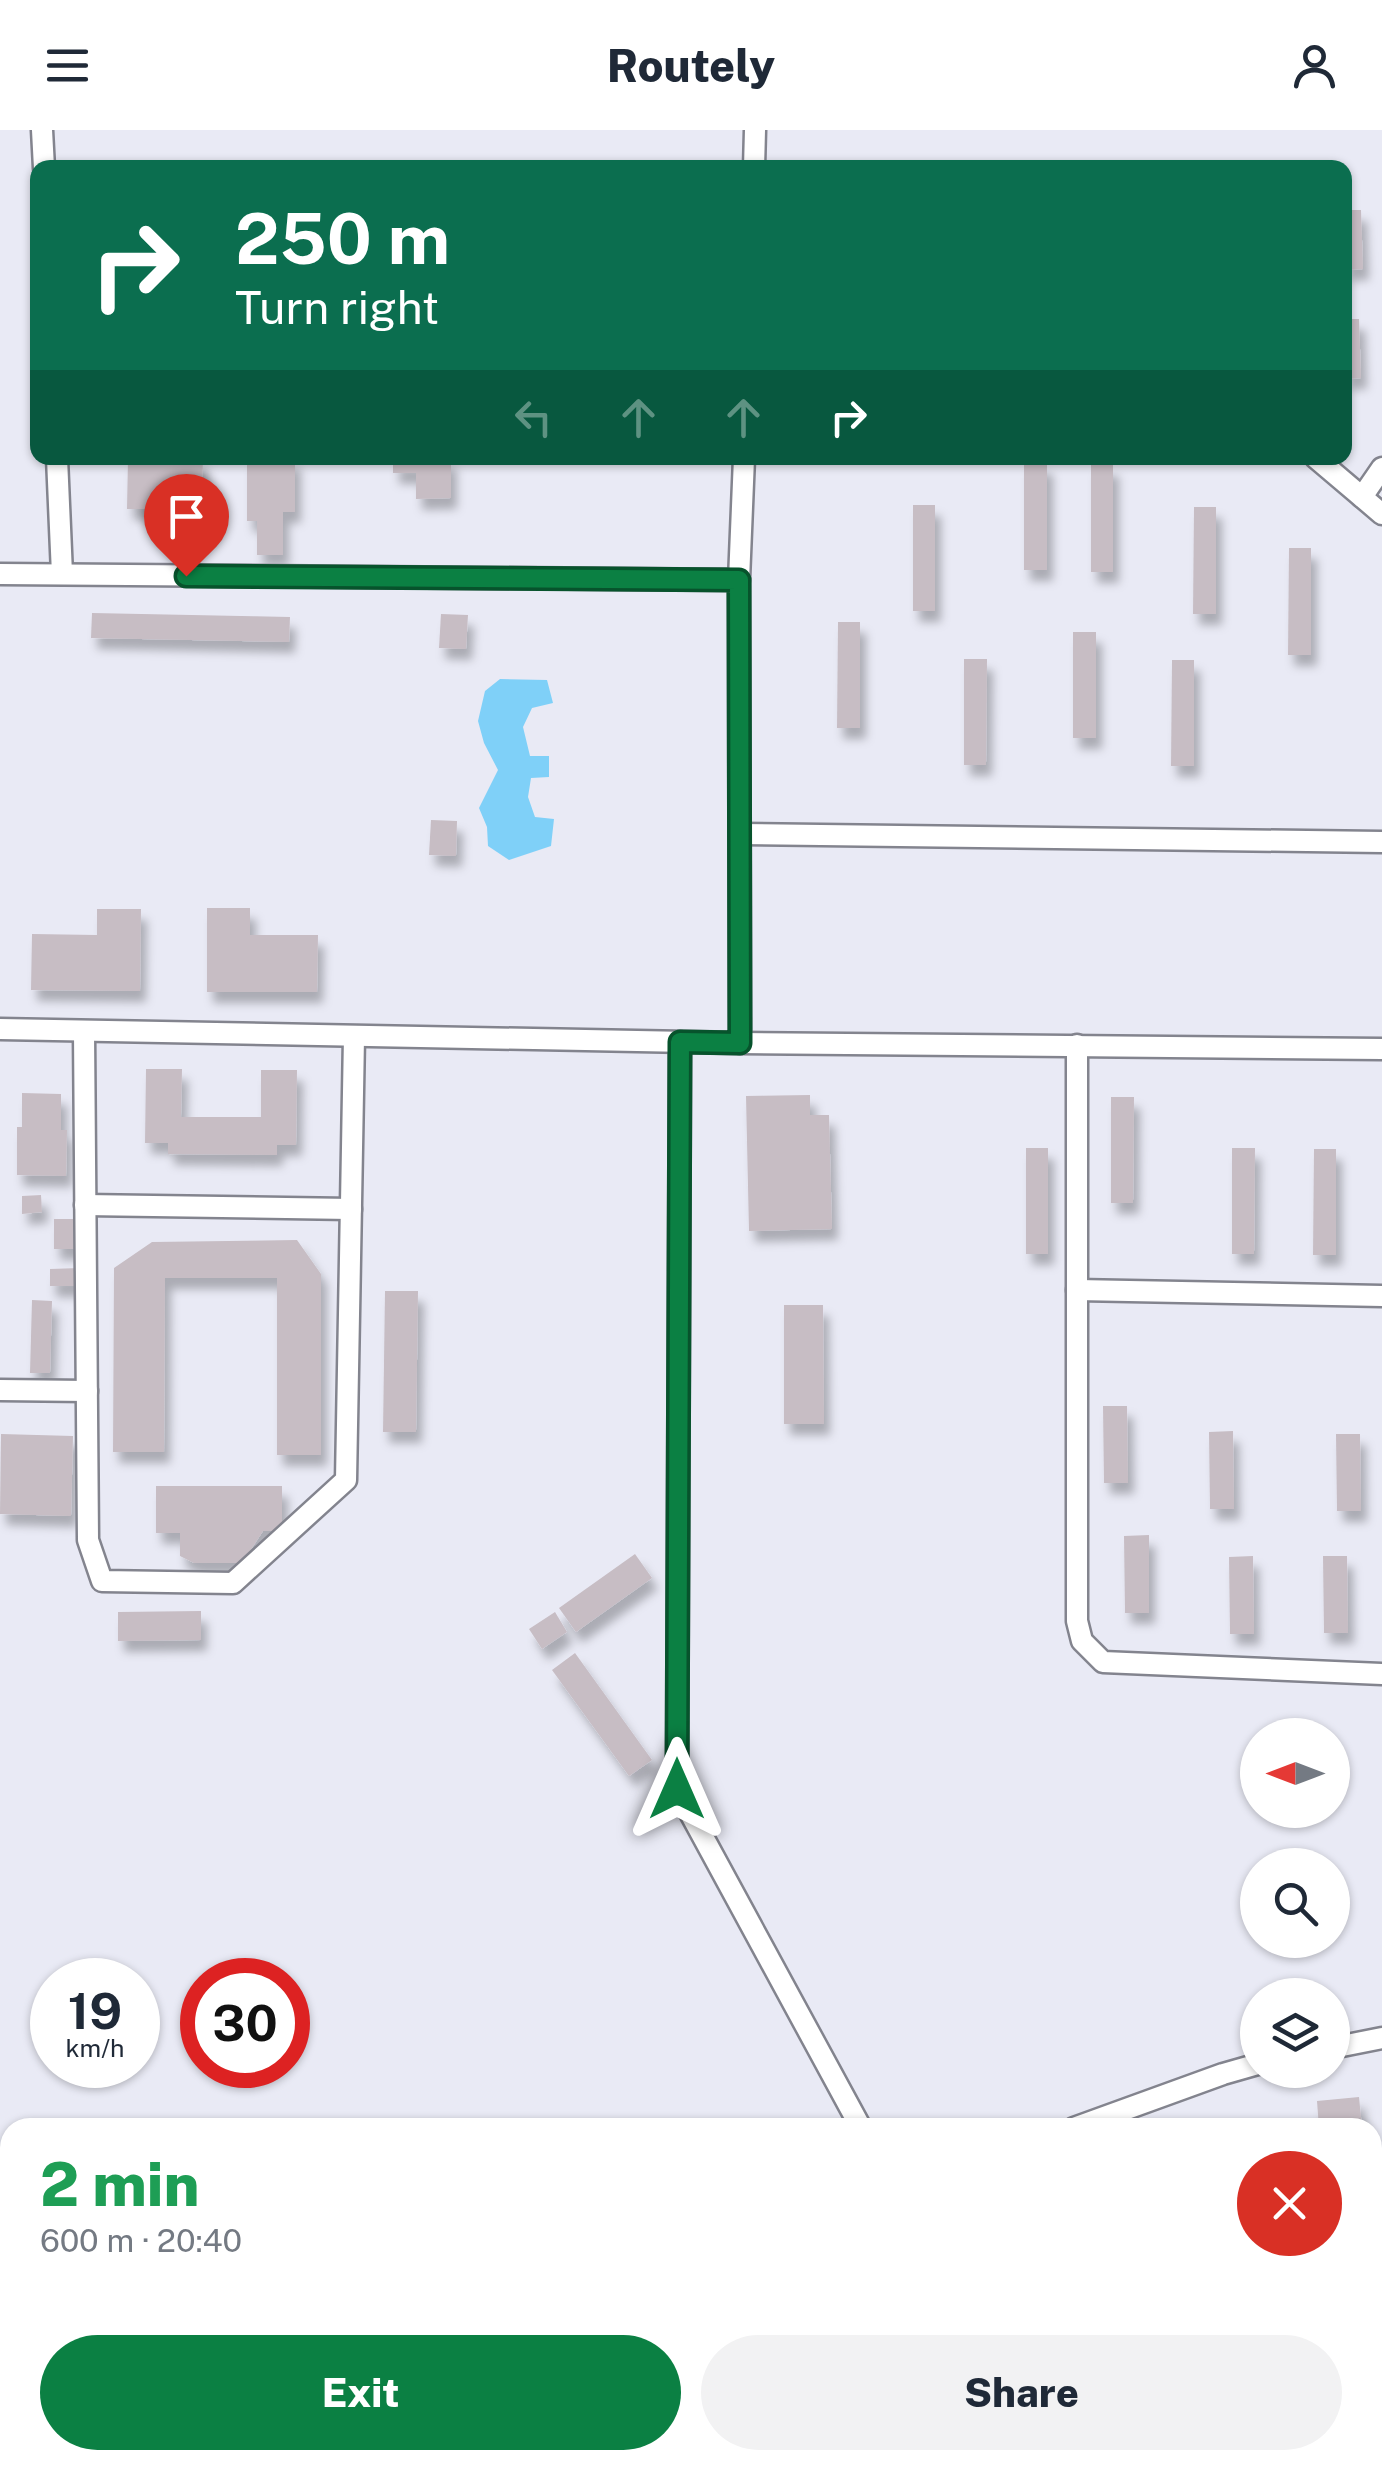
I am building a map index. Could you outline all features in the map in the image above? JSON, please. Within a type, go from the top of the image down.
[{"type":"street","points":[[42,130],[44,160]]},
{"type":"street","points":[[754,160],[755,130]]},
{"type":"street","points":[[57,465],[62,574]]},
{"type":"street","points":[[740,1043],[739,580],[744,465]]},
{"type":"street","points":[[1324,465],[1382,514]]},
{"type":"street","points":[[1362,497],[1382,468]]},
{"type":"street","points":[[0,574],[739,580]]},
{"type":"street","points":[[740,834],[1382,842]]},
{"type":"street","points":[[0,1029],[740,1043],[1382,1049]]},
{"type":"street","points":[[84,1032],[88,1540],[102,1580],[233,1583],[346,1480],[354,1036]]},
{"type":"street","points":[[680,1042],[677,1789],[856,2118]]},
{"type":"street","points":[[1077,1045],[1077,1620],[1082,1641],[1103,1662],[1382,1674]]},
{"type":"street","points":[[85,1206],[351,1209]]},
{"type":"street","points":[[1077,1290],[1382,1296]]},
{"type":"street","points":[[0,1390],[87,1391]]},
{"type":"street","points":[[1350,2044],[1382,2038]]},
{"type":"street","points":[[1103,2118],[1240,2070]]},
{"type":"water","points":[[500,679],[547,680],[553,703],[532,708],[523,727],[530,756],[549,756],[549,777],[531,778],[528,797],[535,817],[554,819],[551,846],[509,860],[488,846],[487,827],[479,808],[498,770],[478,721],[485,691]]},
{"type":"building","points":[[1352,210],[1361,210],[1363,269],[1352,270]]},
{"type":"building","points":[[1352,319],[1359,319],[1361,378],[1352,379]]},
{"type":"building","points":[[128,465],[203,465],[201,529],[161,528],[161,509],[127,509]]},
{"type":"building","points":[[247,465],[295,465],[295,512],[283,512],[283,555],[257,555],[257,521],[247,521]]},
{"type":"building","points":[[393,465],[451,465],[451,498],[416,499],[416,473],[393,473]]},
{"type":"building","points":[[1024,465],[1047,465],[1047,570],[1024,570]]},
{"type":"building","points":[[1091,465],[1113,465],[1113,572],[1091,572]]},
{"type":"building","points":[[913,505],[935,505],[935,611],[913,611]]},
{"type":"building","points":[[1194,507],[1216,507],[1216,614],[1193,614]]},
{"type":"building","points":[[1289,548],[1311,548],[1311,655],[1288,655]]},
{"type":"building","points":[[92,613],[290,617],[289,642],[91,638]]},
{"type":"building","points":[[441,614],[468,615],[466,649],[439,648]]},
{"type":"building","points":[[838,622],[860,622],[860,728],[837,728]]},
{"type":"building","points":[[1073,632],[1096,632],[1096,738],[1073,738]]},
{"type":"building","points":[[964,659],[987,659],[986,765],[964,765]]},
{"type":"building","points":[[1172,660],[1194,660],[1194,766],[1171,766]]},
{"type":"building","points":[[431,820],[457,821],[456,856],[429,855]]},
{"type":"building","points":[[207,908],[250,908],[250,935],[318,935],[317,992],[207,992]]},
{"type":"building","points":[[97,909],[141,909],[140,991],[31,990],[32,934],[97,935]]},
{"type":"building","points":[[146,1069],[182,1069],[181,1117],[261,1117],[261,1070],[297,1070],[296,1145],[277,1145],[277,1155],[168,1154],[168,1143],[145,1143]]},
{"type":"building","points":[[22,1093],[61,1094],[61,1130],[67,1130],[66,1176],[17,1175]]},
{"type":"building","points":[[810,1095],[810,1115],[829,1115],[832,1229],[749,1231],[746,1096]]},
{"type":"building","points":[[1111,1097],[1134,1097],[1133,1203],[1111,1203]]},
{"type":"building","points":[[1026,1148],[1048,1148],[1048,1254],[1026,1254]]},
{"type":"building","points":[[1232,1148],[1255,1148],[1254,1254],[1232,1254]]},
{"type":"building","points":[[1314,1149],[1336,1149],[1336,1255],[1313,1255]]},
{"type":"building","points":[[41,1195],[42,1212],[22,1214],[22,1196]]},
{"type":"building","points":[[54,1219],[79,1219],[78,1249],[54,1249]]},
{"type":"building","points":[[297,1240],[321,1274],[321,1455],[277,1455],[277,1278],[165,1278],[164,1452],[113,1452],[114,1268],[152,1242]]},
{"type":"building","points":[[79,1268],[79,1286],[50,1286],[50,1269]]},
{"type":"building","points":[[385,1291],[418,1291],[416,1432],[383,1432]]},
{"type":"building","points":[[32,1300],[52,1301],[50,1373],[30,1373]]},
{"type":"building","points":[[784,1305],[823,1305],[824,1424],[784,1424]]},
{"type":"building","points":[[1103,1406],[1127,1406],[1128,1483],[1104,1483]]},
{"type":"building","points":[[1233,1431],[1234,1509],[1210,1509],[1209,1432]]},
{"type":"building","points":[[1,1434],[73,1436],[71,1516],[0,1514]]},
{"type":"building","points":[[1336,1434],[1360,1434],[1361,1511],[1337,1511]]},
{"type":"building","points":[[156,1486],[282,1486],[282,1531],[263,1531],[242,1563],[194,1563],[180,1556],[180,1533],[156,1533]]},
{"type":"building","points":[[1149,1535],[1149,1613],[1125,1613],[1124,1536]]},
{"type":"building","points":[[635,1554],[652,1578],[576,1632],[559,1608]]},
{"type":"building","points":[[1253,1556],[1254,1634],[1230,1634],[1229,1557]]},
{"type":"building","points":[[1323,1556],[1347,1556],[1348,1633],[1324,1633]]},
{"type":"building","points":[[201,1611],[201,1640],[118,1641],[118,1612]]},
{"type":"building","points":[[555,1612],[567,1632],[542,1649],[529,1629]]},
{"type":"building","points":[[575,1653],[652,1760],[629,1776],[552,1670]]},
{"type":"building","points":[[1359,2097],[1361,2118],[1318,2118],[1317,2101]]},
{"type":"route","points":[[186,576],[739,580],[740,1043],[680,1042],[677,1789]]}]
